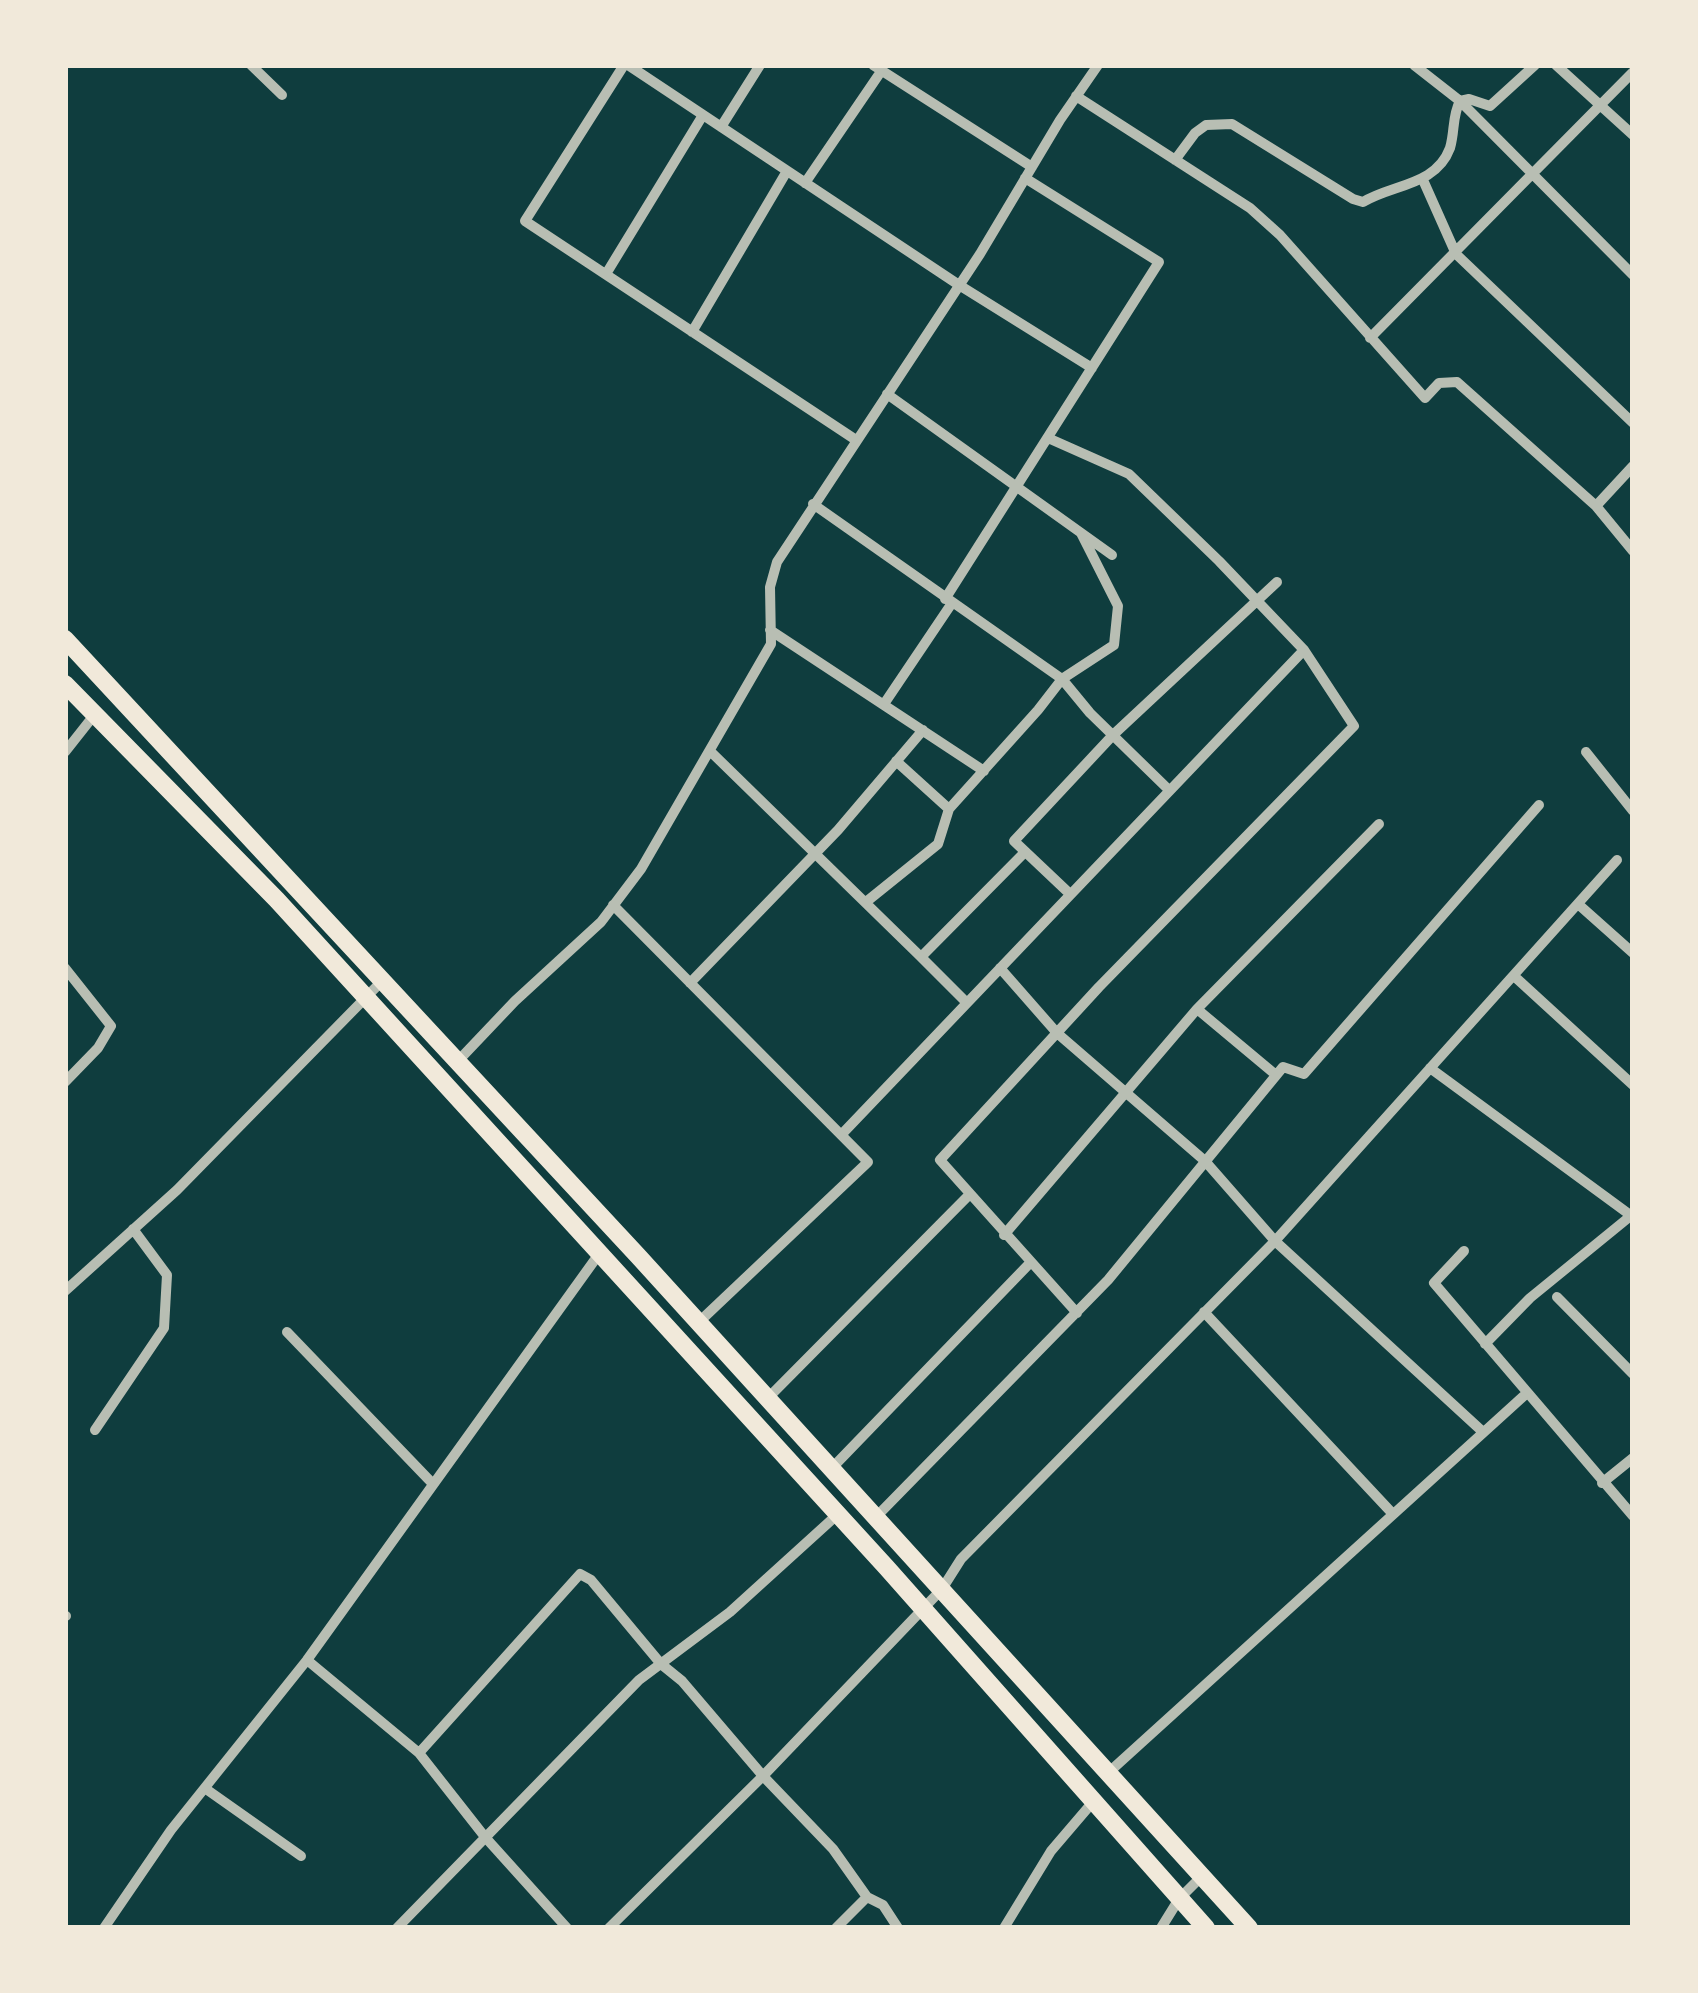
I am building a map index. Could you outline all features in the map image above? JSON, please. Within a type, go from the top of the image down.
[{"type":"main road","points":[[65,639],[699,1322],[1248,1928]]},
{"type":"main road","points":[[65,684],[277,900],[838,1514],[1206,1928]]},
{"type":"street","points":[[250,65],[282,95]]},
{"type":"street","points":[[856,440],[525,221],[626,65],[1092,368]]},
{"type":"street","points":[[721,127],[760,65]]},
{"type":"street","points":[[458,1061],[515,1001],[600,922],[641,869],[770,644],[770,587],[777,562],[1098,65]]},
{"type":"street","points":[[1414,65],[1460,100],[1633,275]]},
{"type":"street","points":[[1460,100],[1490,106],[1535,65]]},
{"type":"street","points":[[1556,65],[1633,135]]},
{"type":"street","points":[[804,183],[878,68],[1032,167]]},
{"type":"street","points":[[1370,338],[1633,72]]},
{"type":"street","points":[[1076,96],[1250,208],[1280,235],[1426,398],[1439,383],[1457,382],[1596,506],[1633,551]]},
{"type":"street","points":[[1175,160],[1206,125],[1232,124],[1353,200],[1363,202],[1382,190],[1423,180],[1448,152],[1454,112],[1460,100]]},
{"type":"street","points":[[606,274],[703,116]]},
{"type":"street","points":[[692,332],[786,171]]},
{"type":"street","points":[[884,704],[1159,262],[1025,178]]},
{"type":"street","points":[[1423,180],[1456,254],[1633,423]]},
{"type":"street","points":[[887,394],[1112,555]]},
{"type":"street","points":[[1048,438],[1129,474],[1304,650],[1354,726],[1057,1033],[940,1160],[1077,1313]]},
{"type":"street","points":[[1596,506],[1633,466]]},
{"type":"street","points":[[814,504],[1062,678],[1113,736],[1169,790]]},
{"type":"street","points":[[866,902],[938,844],[949,808],[1062,678],[1114,644],[1118,606],[1081,533]]},
{"type":"street","points":[[1070,894],[1014,841],[1113,736],[1277,582]]},
{"type":"street","points":[[770,630],[984,771]]},
{"type":"street","points":[[842,1134],[1304,650]]},
{"type":"street","points":[[65,752],[95,714]]},
{"type":"street","points":[[690,983],[814,855],[923,730]]},
{"type":"street","points":[[710,751],[967,1003]]},
{"type":"street","points":[[1586,752],[1633,811]]},
{"type":"street","points":[[896,761],[949,808]]},
{"type":"street","points":[[876,1517],[1077,1313],[1276,1075],[1283,1068],[1304,1074],[1539,805]]},
{"type":"street","points":[[1004,1234],[1197,1009],[1379,824]]},
{"type":"street","points":[[921,957],[1025,852]]},
{"type":"street","points":[[609,1928],[763,1776],[942,1589],[961,1558],[1275,1241],[1617,860]]},
{"type":"street","points":[[1578,904],[1633,953]]},
{"type":"street","points":[[613,905],[868,1162],[699,1322]]},
{"type":"street","points":[[65,968],[112,1026],[98,1048],[65,1082]]},
{"type":"street","points":[[1000,968],[1057,1033],[1205,1161],[1275,1241],[1483,1432]]},
{"type":"street","points":[[1514,976],[1633,1084]]},
{"type":"street","points":[[65,1291],[177,1190],[383,980]]},
{"type":"street","points":[[1197,1009],[1276,1075]]},
{"type":"street","points":[[1430,1068],[1633,1216],[1530,1298],[1485,1344]]},
{"type":"street","points":[[768,1398],[970,1195]]},
{"type":"street","points":[[95,1430],[164,1328],[167,1274],[133,1228]]},
{"type":"street","points":[[1464,1252],[1434,1284],[1633,1516]]},
{"type":"street","points":[[104,1928],[172,1830],[307,1660],[600,1254]]},
{"type":"street","points":[[832,1468],[1030,1263]]},
{"type":"street","points":[[1558,1297],[1633,1374]]},
{"type":"street","points":[[1204,1312],[1392,1513]]},
{"type":"street","points":[[287,1332],[433,1484]]},
{"type":"street","points":[[1108,1772],[1526,1393]]},
{"type":"street","points":[[1602,1482],[1633,1458]]},
{"type":"street","points":[[398,1928],[639,1680],[730,1612],[838,1514]]},
{"type":"street","points":[[420,1753],[580,1574],[591,1580],[661,1664],[682,1681],[763,1776],[833,1849],[867,1896],[883,1905],[898,1928]]},
{"type":"street","points":[[307,1660],[420,1753],[484,1836],[567,1928]]},
{"type":"street","points":[[206,1789],[300,1856]]},
{"type":"street","points":[[1004,1928],[1051,1852],[1092,1803]]},
{"type":"street","points":[[1161,1928],[1179,1899],[1202,1876]]},
{"type":"street","points":[[836,1928],[867,1896]]}]
